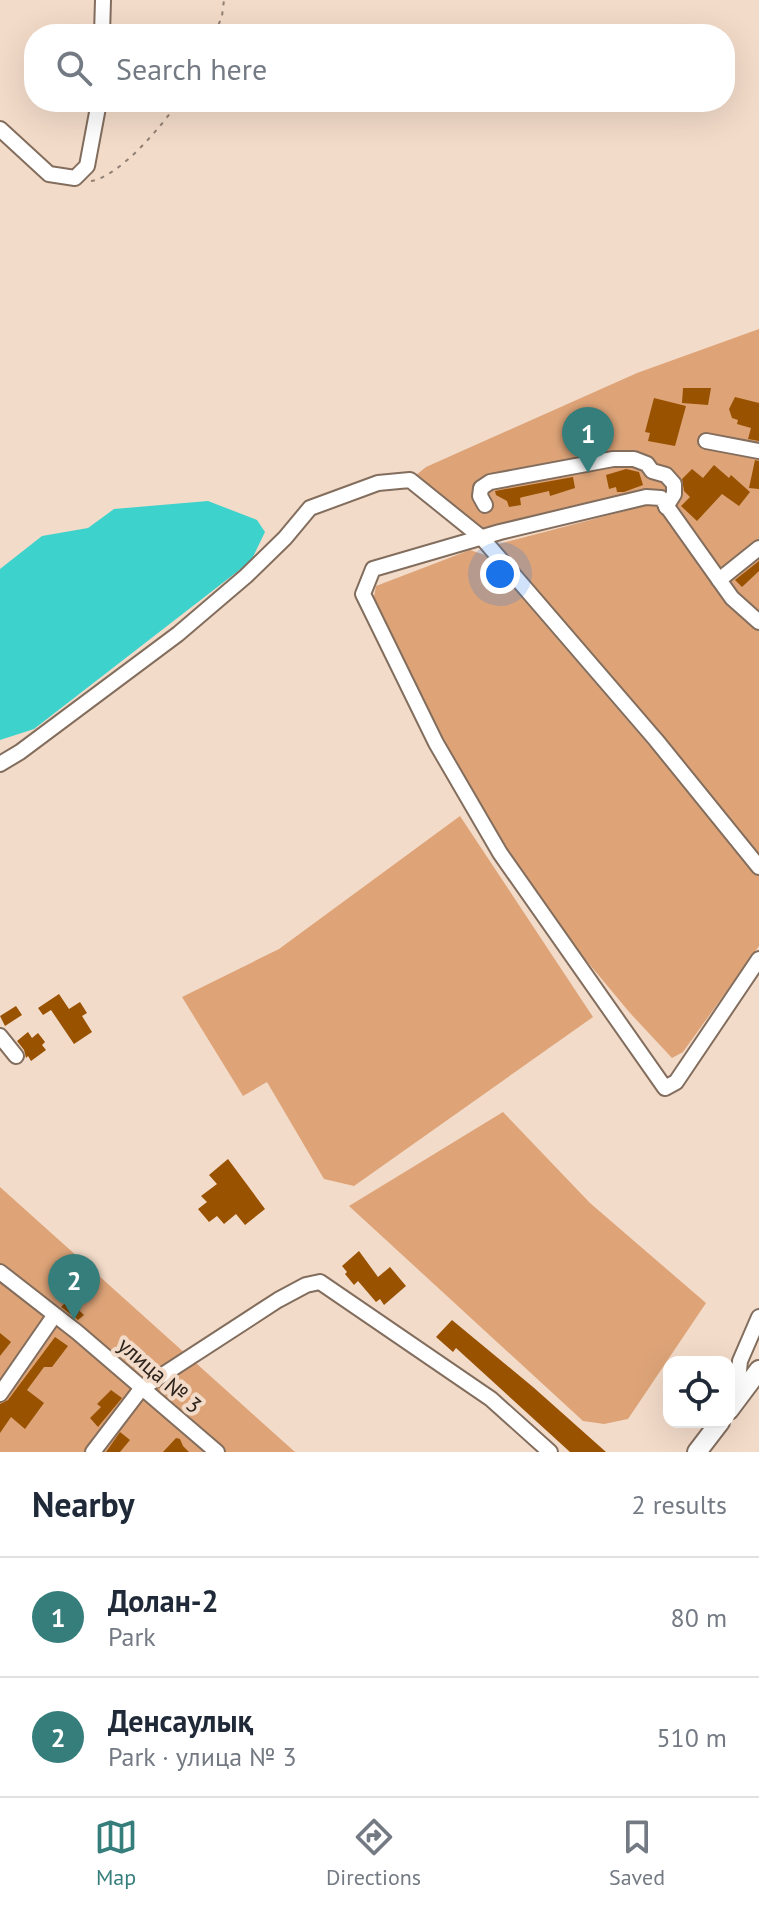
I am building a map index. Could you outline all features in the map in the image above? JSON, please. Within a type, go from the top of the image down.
[{"type":"main road","points":[[735,1402],[759,1370]]},
{"type":"main road","points":[[697,1452],[715,1428]]},
{"type":"street","points":[[102,24],[103,0]]},
{"type":"street","points":[[0,129],[49,174],[75,178],[87,166],[97,112]]},
{"type":"street","points":[[706,441],[759,451]]},
{"type":"street","points":[[485,505],[480,496],[481,488],[490,482],[613,459],[634,459],[647,464],[652,471],[666,475],[674,484],[674,494],[666,507]]},
{"type":"street","points":[[0,764],[178,634],[246,576],[310,508],[378,483],[410,480],[482,538],[656,740],[759,867]]},
{"type":"street","points":[[759,622],[732,598],[661,498],[646,497],[373,569],[363,594],[436,743],[500,853],[665,1088],[676,1082],[759,959]]},
{"type":"street","points":[[719,580],[759,548]]},
{"type":"street","points":[[0,1036],[16,1056]]},
{"type":"street","name":"улица № 3","points":[[0,1272],[217,1452]]},
{"type":"street","points":[[93,1452],[141,1389],[278,1300],[306,1285],[320,1282],[491,1399],[550,1452]]},
{"type":"street","points":[[0,1394],[54,1316]]},
{"type":"street","points":[[735,1392],[740,1361],[759,1317]]},
{"type":"path","points":[[219,24],[224,0]]},
{"type":"path","points":[[75,178],[85,181],[103,179],[142,145],[170,112]]},
{"type":"shaded area","points":[[759,329],[759,622],[660,498],[482,538],[410,480],[426,467],[637,373]]},
{"type":"shaded area","points":[[655,503],[663,506],[759,627],[759,857],[495,545]]},
{"type":"shaded area","points":[[470,550],[485,555],[759,873],[759,946],[683,1052],[672,1058],[545,911],[493,834],[373,602],[376,586]]},
{"type":"shaded area","points":[[460,816],[593,1017],[354,1186],[324,1179],[267,1082],[243,1096],[182,997],[279,949]]},
{"type":"shaded area","points":[[503,1112],[590,1203],[706,1303],[670,1356],[663,1356],[663,1367],[628,1419],[604,1424],[583,1421],[349,1206]]},
{"type":"shaded area","points":[[0,1187],[295,1452],[0,1452]]},
{"type":"water","points":[[208,501],[257,520],[265,532],[251,561],[34,729],[0,740],[0,569],[42,536],[88,528],[114,509]]},
{"type":"building","points":[[683,388],[711,388],[708,405],[682,403]]},
{"type":"building","points":[[735,397],[759,403],[759,441],[748,439],[751,428],[737,424],[738,420],[732,418],[729,409]]},
{"type":"building","points":[[654,398],[686,406],[675,446],[648,441],[650,433],[645,432]]},
{"type":"building","points":[[755,460],[759,461],[759,489],[749,488]]},
{"type":"building","points":[[714,465],[750,492],[739,506],[722,494],[697,521],[681,506],[690,497],[684,491],[682,479],[692,469],[703,478]]},
{"type":"building","points":[[626,469],[639,472],[643,485],[624,492],[617,492],[616,487],[609,489],[606,475]]},
{"type":"building","points":[[573,477],[575,488],[550,496],[549,491],[523,497],[520,498],[521,505],[509,507],[507,501],[496,495],[495,491]]},
{"type":"building","points":[[759,561],[759,571],[742,587],[735,580]]},
{"type":"building","points":[[59,994],[69,1009],[80,1002],[87,1013],[82,1016],[92,1032],[74,1044],[51,1010],[43,1015],[38,1008]]},
{"type":"building","points":[[16,1006],[22,1015],[5,1026],[0,1016]]},
{"type":"building","points":[[28,1032],[32,1038],[38,1033],[45,1042],[42,1045],[46,1050],[31,1061],[17,1041]]},
{"type":"building","points":[[228,1159],[265,1209],[245,1225],[236,1214],[224,1224],[217,1216],[209,1222],[198,1209],[207,1202],[201,1196],[217,1184],[209,1175]]},
{"type":"building","points":[[359,1251],[378,1277],[390,1267],[406,1286],[384,1305],[380,1299],[376,1302],[358,1281],[354,1285],[345,1274],[347,1272],[342,1266]]},
{"type":"building","points":[[68,1300],[84,1315],[78,1320],[61,1307]]},
{"type":"building","points":[[452,1320],[606,1452],[570,1452],[456,1348],[453,1352],[436,1337]]},
{"type":"building","points":[[0,1333],[11,1342],[0,1356]]},
{"type":"building","points":[[55,1337],[68,1346],[52,1367],[44,1367],[27,1390],[44,1403],[25,1429],[11,1417],[0,1433],[0,1404],[8,1400]]},
{"type":"building","points":[[111,1390],[122,1398],[98,1427],[90,1418],[101,1407],[97,1404]]},
{"type":"building","points":[[120,1432],[130,1440],[120,1452],[106,1452]]},
{"type":"building","points":[[176,1438],[189,1452],[163,1452]]},
{"type":"place","name":"Долан-2","points":[[588,473]]},
{"type":"place","name":"Денсаулық","points":[[74,1320]]}]
